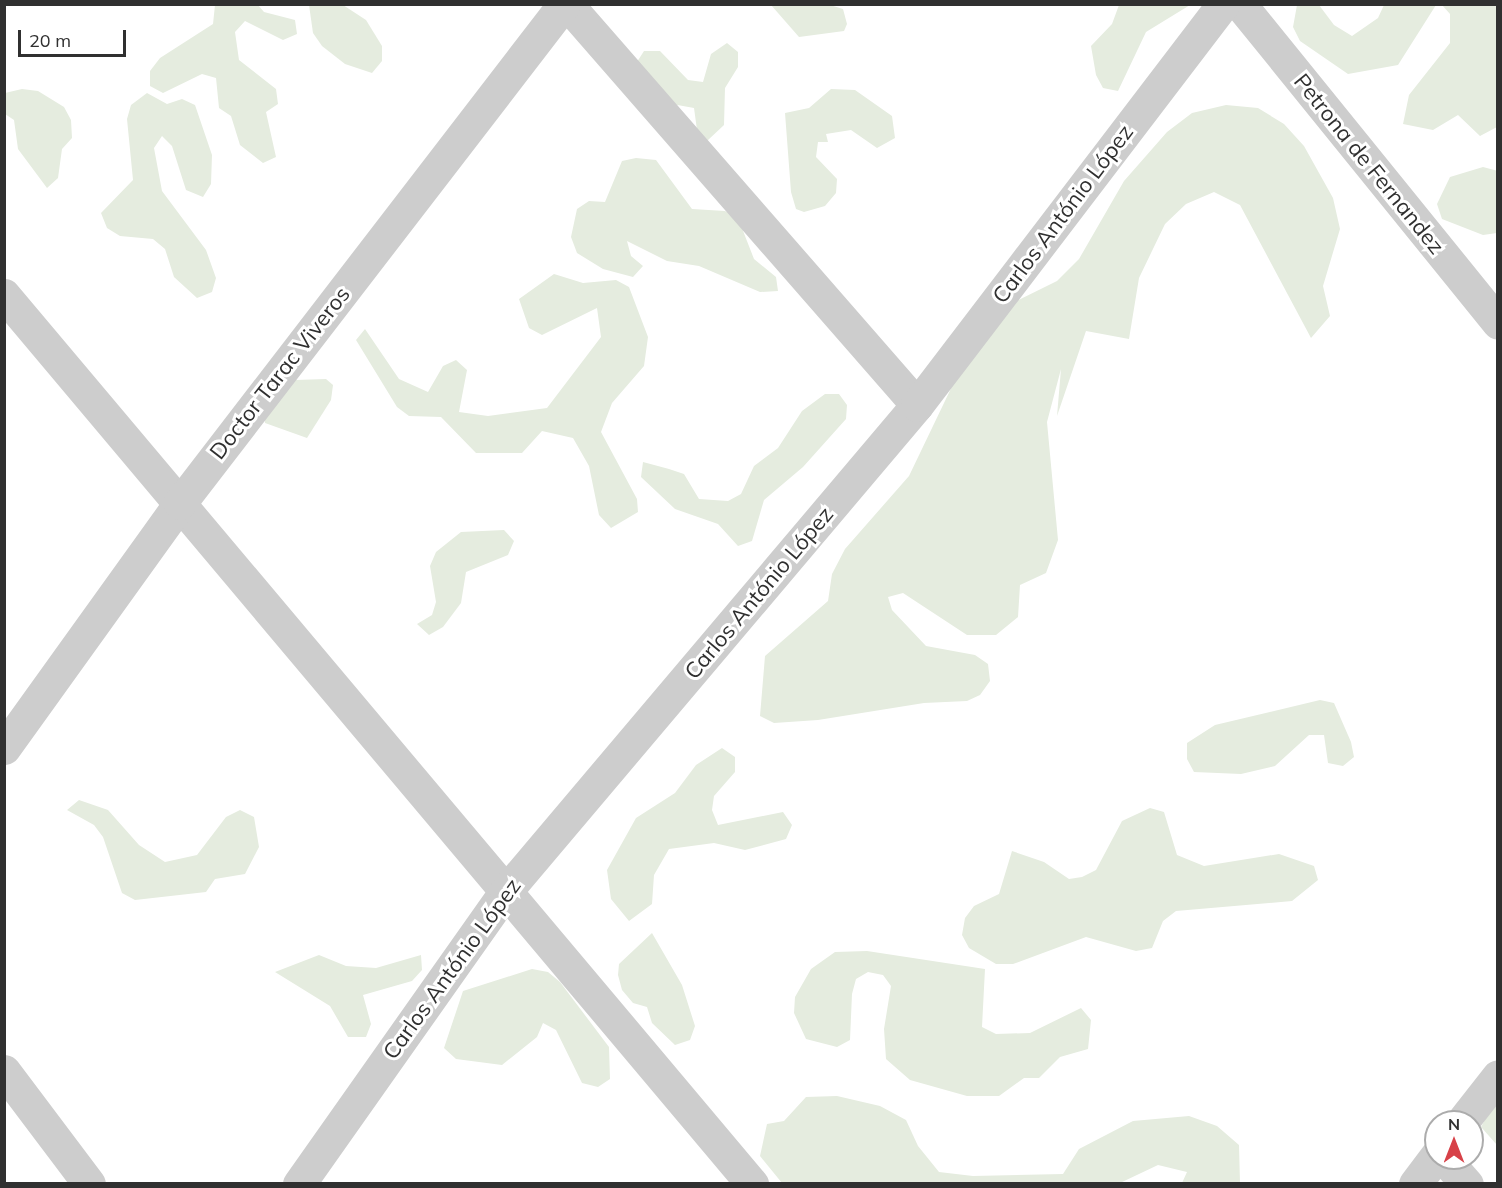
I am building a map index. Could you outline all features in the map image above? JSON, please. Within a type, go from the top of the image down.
[{"type":"street","points":[[565,4],[917,405]]},
{"type":"street","name":"Doctor Tarac Viveros","points":[[4,748],[180,503],[565,4]]},
{"type":"street","name":"Carlos António López","points":[[299,1184],[506,891],[917,405],[1223,4]]},
{"type":"street","name":"Petrona de Fernandez","points":[[1240,4],[1497,323]]},
{"type":"street","points":[[4,295],[752,1184]]},
{"type":"street","points":[[4,1071],[89,1184]]},
{"type":"street","points":[[1471,1110],[1497,1076]]},
{"type":"street","points":[[1415,1184],[1426,1170]]},
{"type":"street","points":[[1455,1170],[1467,1184]]},
{"type":"shaded area","points":[[215,5],[258,5],[264,12],[295,20],[297,34],[283,40],[245,21],[235,32],[239,60],[276,89],[278,104],[266,112],[276,157],[263,163],[240,145],[231,116],[219,108],[216,78],[202,74],[163,93],[150,86],[150,71],[160,58],[213,24]]},
{"type":"shaded area","points":[[309,5],[343,5],[366,20],[382,46],[382,61],[372,73],[345,64],[322,46],[313,33]]},
{"type":"shaded area","points":[[771,5],[830,5],[843,9],[847,24],[844,31],[799,37]]},
{"type":"shaded area","points":[[1119,5],[1190,5],[1146,32],[1118,91],[1103,88],[1096,75],[1091,46],[1112,24]]},
{"type":"shaded area","points":[[1297,5],[1319,5],[1334,25],[1352,36],[1378,18],[1384,5],[1436,5],[1398,65],[1348,74],[1300,41],[1293,27]]},
{"type":"shaded area","points":[[1442,5],[1497,5],[1497,127],[1480,136],[1458,115],[1433,130],[1403,124],[1409,95],[1450,43],[1450,14]]},
{"type":"shaded area","points":[[727,43],[738,52],[738,67],[725,88],[724,125],[707,141],[697,130],[694,108],[672,104],[635,65],[644,51],[660,51],[688,80],[703,82],[711,54]]},
{"type":"shaded area","points":[[22,89],[38,91],[64,107],[71,120],[72,138],[62,149],[58,178],[47,188],[18,149],[14,120],[5,114],[5,93]]},
{"type":"shaded area","points":[[831,89],[855,90],[892,116],[895,138],[877,148],[851,130],[826,134],[828,142],[818,142],[816,157],[837,179],[836,193],[825,206],[804,212],[796,209],[791,192],[785,113],[809,108]]},
{"type":"shaded area","points":[[147,93],[167,104],[182,99],[195,105],[212,155],[211,184],[203,197],[186,190],[172,146],[162,136],[154,148],[162,191],[206,250],[216,278],[212,292],[197,298],[174,277],[165,249],[153,239],[120,236],[107,228],[101,213],[133,180],[127,119],[131,105]]},
{"type":"shaded area","points":[[1226,105],[1258,108],[1284,124],[1304,146],[1333,198],[1340,229],[1323,286],[1330,316],[1311,338],[1240,205],[1214,192],[1186,204],[1165,224],[1139,278],[1129,339],[1086,331],[1057,416],[1061,369],[1047,422],[1058,540],[1046,573],[1020,585],[1018,617],[996,635],[967,635],[903,593],[888,597],[892,610],[926,646],[975,655],[988,664],[990,681],[980,695],[967,701],[924,703],[818,720],[774,723],[760,716],[765,656],[828,601],[832,574],[845,549],[909,476],[979,330],[1002,308],[1057,281],[1079,259],[1124,181],[1167,132],[1192,113]]},
{"type":"shaded area","points":[[636,158],[656,160],[692,209],[725,211],[738,218],[754,259],[776,277],[778,291],[760,292],[699,266],[667,261],[627,241],[631,256],[643,266],[633,277],[603,269],[577,253],[571,237],[577,209],[589,201],[605,202],[622,161]]},
{"type":"shaded area","points":[[1483,167],[1498,171],[1497,233],[1483,235],[1442,219],[1437,204],[1450,177]]},
{"type":"shaded area","points":[[554,274],[583,283],[616,280],[629,287],[648,337],[644,366],[612,403],[601,432],[637,499],[638,512],[611,528],[599,515],[589,466],[573,438],[542,431],[522,453],[476,453],[441,417],[409,416],[397,407],[356,340],[365,329],[399,379],[428,392],[443,366],[456,360],[467,370],[459,412],[488,416],[547,408],[601,337],[597,308],[542,335],[529,328],[519,299]]},
{"type":"shaded area","points":[[326,379],[333,385],[331,400],[307,438],[265,423],[263,408],[295,380]]},
{"type":"shaded area","points":[[825,394],[839,394],[847,405],[846,419],[803,467],[764,500],[752,541],[738,546],[718,524],[675,509],[641,477],[643,462],[669,469],[684,474],[699,499],[728,501],[741,494],[754,466],[778,448],[802,411]]},
{"type":"shaded area","points":[[504,530],[514,541],[508,555],[466,572],[461,603],[443,627],[429,635],[417,624],[432,615],[436,602],[430,566],[436,552],[461,532]]},
{"type":"shaded area","points":[[1320,700],[1334,703],[1351,742],[1354,757],[1343,766],[1328,763],[1324,735],[1309,735],[1275,766],[1241,774],[1194,772],[1187,759],[1187,743],[1215,725]]},
{"type":"shaded area","points":[[722,748],[735,757],[735,772],[714,796],[712,810],[718,825],[783,812],[792,825],[786,839],[745,850],[714,843],[669,849],[654,875],[652,904],[629,921],[611,899],[607,870],[636,818],[675,793],[696,765]]},
{"type":"shaded area","points":[[79,800],[108,810],[139,845],[165,862],[197,855],[226,817],[240,810],[254,817],[259,847],[245,874],[215,879],[206,892],[135,900],[122,893],[103,837],[94,825],[67,810]]},
{"type":"shaded area","points":[[1150,808],[1164,812],[1177,855],[1204,866],[1279,854],[1314,866],[1318,880],[1292,901],[1176,911],[1163,921],[1152,948],[1136,951],[1086,937],[1013,964],[996,964],[969,948],[962,935],[965,918],[974,906],[999,894],[1012,851],[1044,862],[1069,879],[1082,877],[1096,870],[1122,821]]},
{"type":"shaded area","points":[[652,933],[682,985],[695,1026],[690,1040],[675,1045],[652,1023],[647,1007],[633,1003],[622,990],[618,975],[619,964]]},
{"type":"shaded area","points":[[867,951],[985,969],[982,1027],[996,1034],[1030,1033],[1081,1008],[1091,1020],[1088,1049],[1060,1057],[1039,1078],[1024,1078],[999,1096],[967,1096],[910,1080],[886,1059],[884,1029],[891,986],[883,975],[868,972],[856,979],[852,994],[850,1040],[837,1047],[806,1039],[794,1013],[795,997],[811,969],[835,952]]},
{"type":"shaded area","points":[[319,955],[346,966],[376,968],[421,955],[422,970],[412,981],[363,995],[371,1024],[366,1037],[348,1037],[330,1006],[275,972]]},
{"type":"shaded area","points":[[532,969],[548,972],[560,982],[609,1047],[610,1079],[598,1087],[582,1083],[556,1030],[543,1023],[537,1037],[502,1065],[456,1059],[444,1048],[463,991]]},
{"type":"shaded area","points":[[837,1096],[880,1106],[906,1120],[918,1146],[939,1172],[973,1176],[1063,1174],[1079,1149],[1133,1121],[1189,1116],[1217,1126],[1239,1145],[1240,1183],[1182,1183],[1187,1172],[1158,1165],[1120,1183],[782,1183],[760,1156],[767,1124],[784,1121],[806,1097]]},
{"type":"shaded area","points":[[1497,1098],[1497,1145],[1484,1130],[1484,1122]]}]
